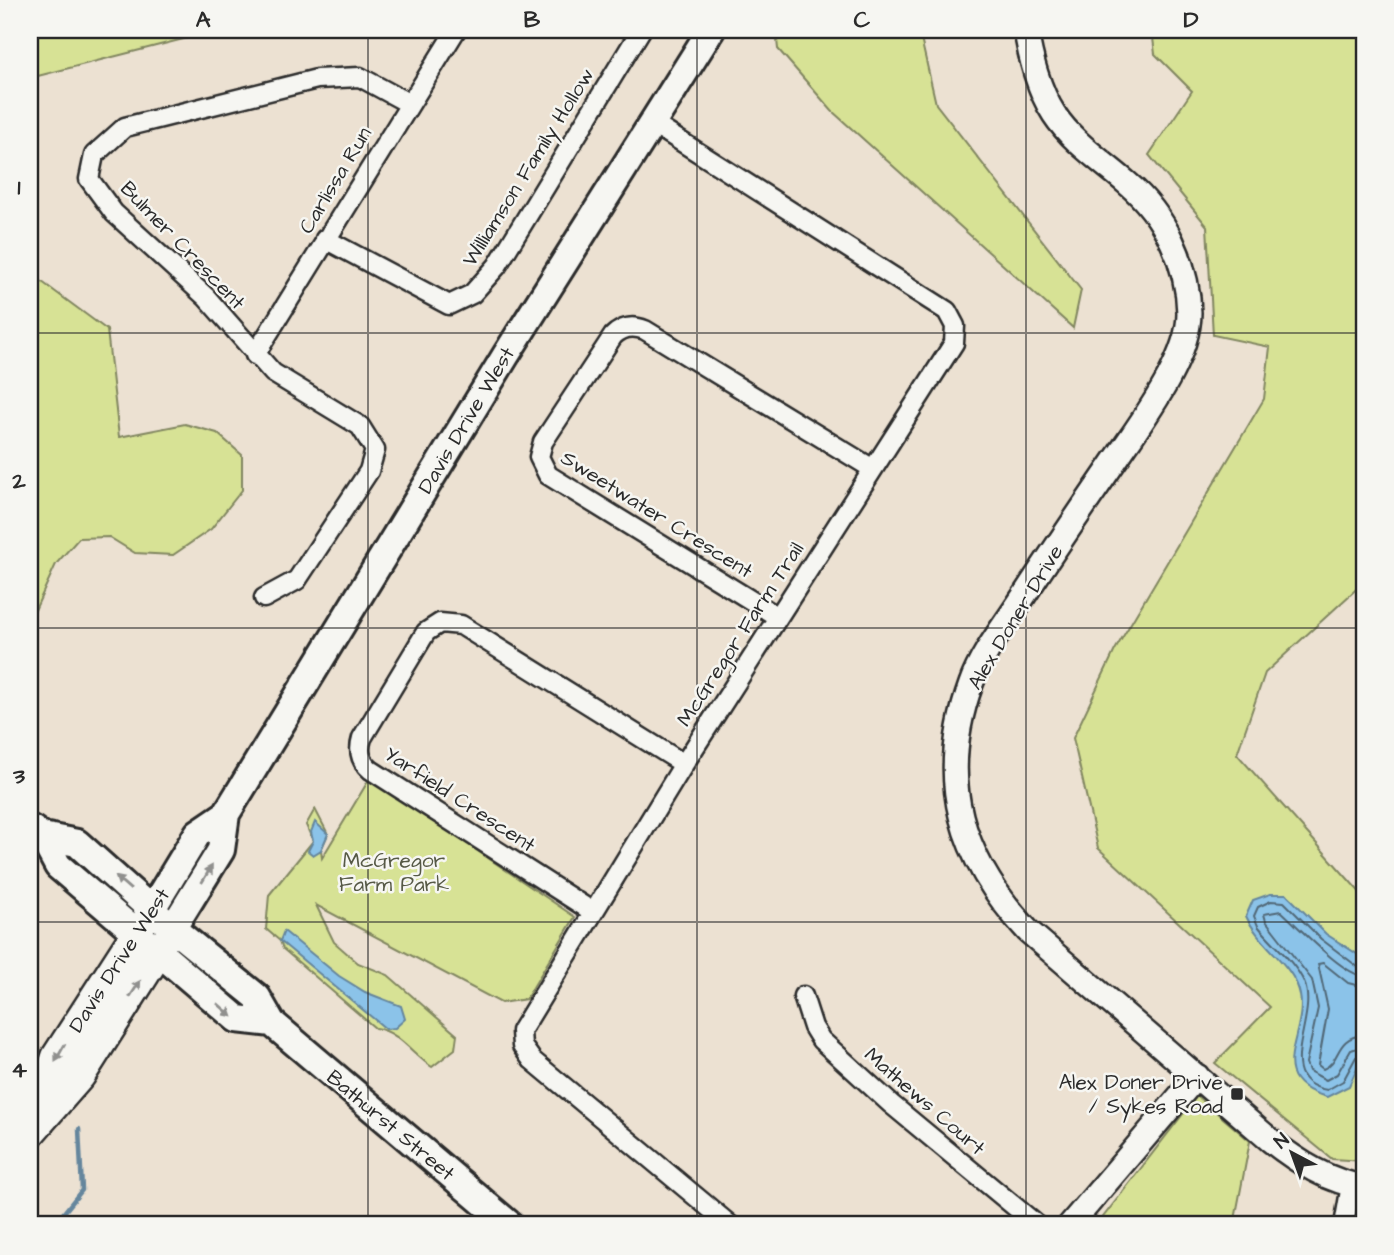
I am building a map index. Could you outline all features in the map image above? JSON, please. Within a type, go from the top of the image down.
[{"type":"highway","name":"Davis Drive West","points":[[33,1127],[80,1075],[156,938]]},
{"type":"main road","name":"Davis Drive West","points":[[156,938],[221,850],[226,814],[506,355],[711,30]]},
{"type":"main road","name":"Davis Drive West","points":[[156,938],[153,909],[198,833],[226,814]]},
{"type":"main road","name":"Bathurst Street","points":[[36,831],[77,843],[153,909]]},
{"type":"main road","name":"Bathurst Street","points":[[36,831],[58,866],[156,938],[237,1020],[272,1023],[510,1225]]},
{"type":"street","name":"Carlissa Run","points":[[255,355],[408,103],[456,30]]},
{"type":"street","name":"Williamson Family Hollow","points":[[326,239],[449,305],[472,294],[497,266],[641,30]]},
{"type":"street","name":"Alex Doner Drive","points":[[1026,30],[1041,85],[1054,114],[1081,146],[1130,185],[1169,232],[1182,270],[1189,314],[1181,348],[1147,415],[1048,558],[971,683],[955,746],[958,801],[980,870],[1000,900],[1028,931],[1299,1163],[1358,1186]]},
{"type":"street","name":"Bulmer Crescent","points":[[264,598],[297,580],[369,471],[375,450],[360,426],[273,373],[206,297],[114,213],[89,178],[94,155],[125,127],[317,79],[360,77],[408,103]]},
{"type":"street","name":"McGregor Farm Trail","points":[[652,123],[951,317],[956,329],[954,343],[684,764],[525,1021],[521,1035],[523,1049],[532,1060],[730,1225]]},
{"type":"street","name":"Sweetwater Crescent","points":[[778,617],[548,475],[539,461],[541,446],[613,336],[622,329],[634,327],[645,330],[873,469]]},
{"type":"street","name":"Yarfield Crescent","points":[[593,912],[371,770],[363,761],[360,749],[362,737],[417,647],[436,624],[449,622],[461,625],[684,764]]},
{"type":"street","name":"Mathews Court","points":[[803,996],[813,1027],[821,1040],[891,1104],[1037,1225]]},
{"type":"street","points":[[1070,1225],[1197,1076]]},
{"type":"street","points":[[1344,1225],[1358,1186]]},
{"type":"green space","points":[[30,30],[219,30],[30,78]]},
{"type":"green space","points":[[776,30],[919,30],[936,104],[1081,290],[1073,328],[832,111],[778,49]]},
{"type":"green space","points":[[1152,30],[1364,30],[1364,582],[1265,673],[1237,754],[1364,897],[1364,1161],[1332,1159],[1215,1063],[1270,1007],[1098,848],[1073,738],[1115,650],[1264,399],[1270,347],[1213,335],[1207,226],[1149,155],[1192,91],[1155,54]]},
{"type":"green space","points":[[30,273],[107,330],[119,437],[185,424],[217,433],[242,455],[242,490],[211,529],[173,555],[135,553],[109,537],[79,538],[56,564],[30,621]]},
{"type":"green space","name":"McGregor Farm Park","points":[[370,778],[575,917],[526,999],[501,1003],[316,905],[334,942],[358,963],[388,975],[457,1035],[455,1049],[432,1067],[399,1038],[375,1028],[283,949],[280,941],[266,929],[269,895],[313,841],[306,825],[315,809],[328,834],[321,850],[322,858]]},
{"type":"green space","points":[[1197,1096],[1250,1141],[1234,1225],[1097,1225]]},
{"type":"water","points":[[315,822],[328,834],[321,850],[313,855],[308,851],[313,841],[311,832]]},
{"type":"water","points":[[1270,894],[1286,894],[1326,934],[1357,954],[1364,965],[1364,1052],[1349,1086],[1327,1097],[1306,1089],[1295,1078],[1291,1065],[1292,1050],[1301,1002],[1297,985],[1246,916],[1253,900]]},
{"type":"water","points":[[284,931],[339,976],[365,992],[401,1006],[405,1019],[395,1028],[386,1029],[280,941]]},
{"type":"waterway","points":[[30,1056],[35,1059]]},
{"type":"waterway","points":[[54,1225],[82,1190],[79,1129]]},
{"type":"place","name":"Alex Doner Drive / Sykes Road","points":[[1237,1094]]}]
